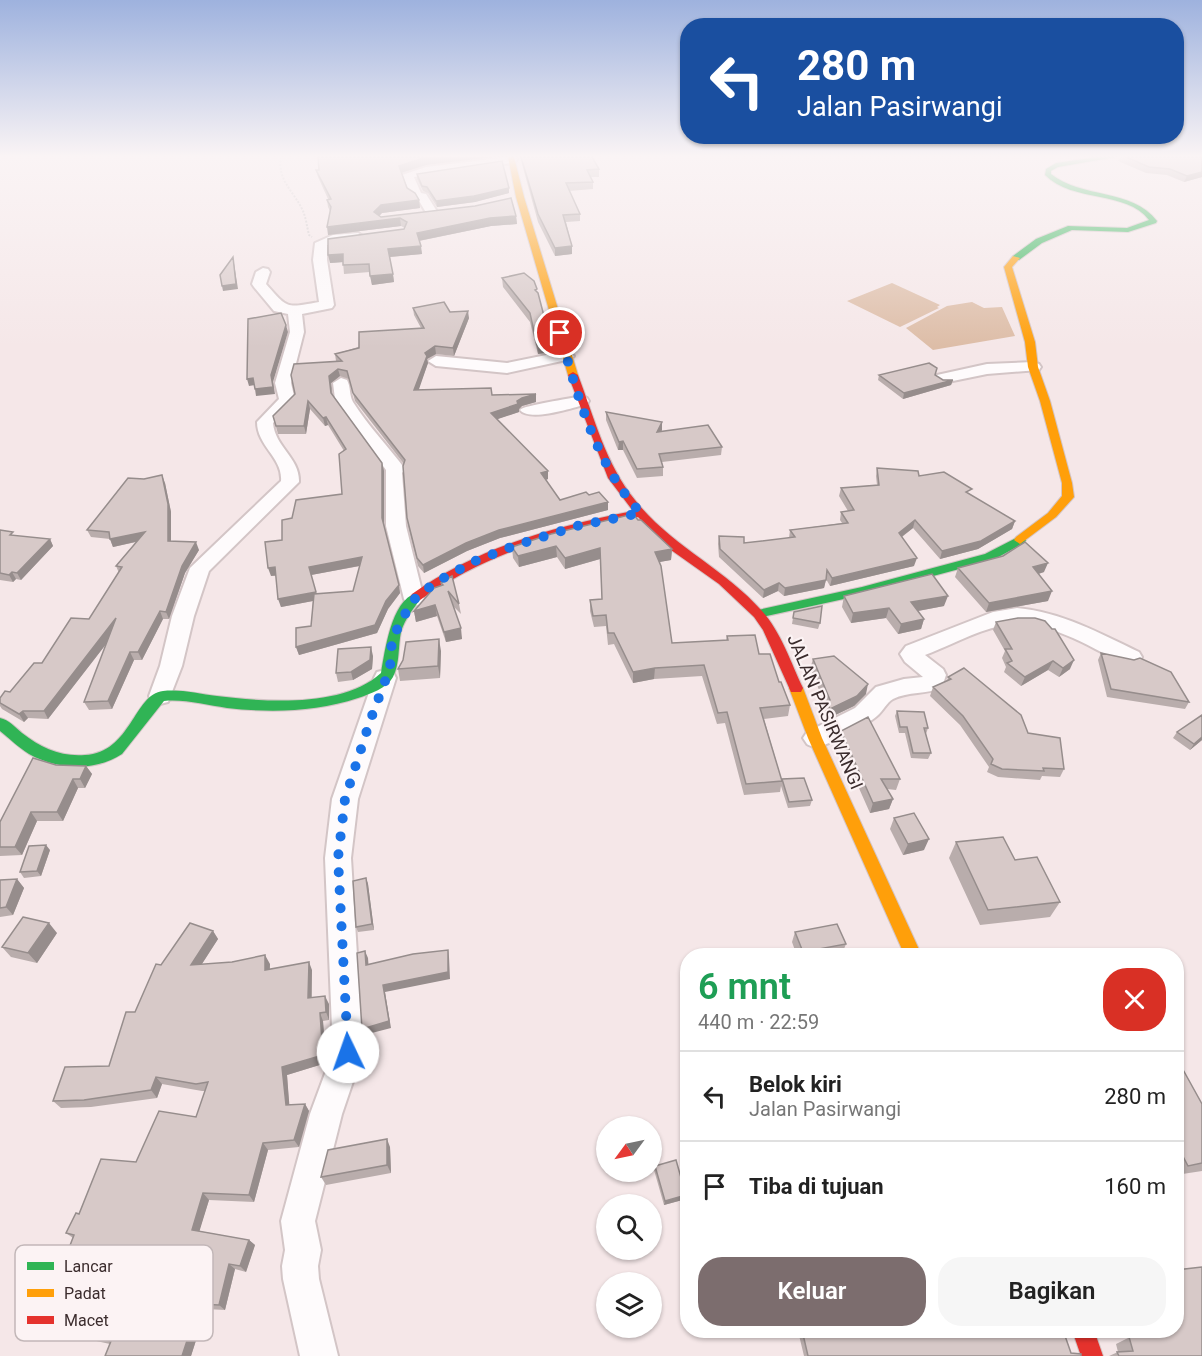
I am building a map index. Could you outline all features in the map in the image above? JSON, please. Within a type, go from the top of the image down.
[{"type":"street","name":"JALAN PASIRWANGI","points":[[521,220],[581,401],[613,478],[641,513],[675,547],[723,581],[758,614],[769,629],[788,667],[815,738],[910,948]]},
{"type":"street","points":[[758,614],[862,591],[989,557],[1002,551],[1063,505],[1068,497],[1067,483],[1045,401],[1033,368],[1030,342],[1008,269],[1011,262],[1038,241],[1071,228],[1128,230],[1151,220]]},
{"type":"street","points":[[263,272],[260,284],[279,308],[295,311],[327,306],[319,249],[321,243],[326,240],[375,235]]},
{"type":"street","points":[[0,723],[38,752],[68,759],[94,759],[117,750],[145,709],[160,696],[171,666],[183,616],[200,568],[290,482],[292,474],[266,435],[265,422],[287,400],[283,383],[297,332],[295,311]]},
{"type":"street","points":[[436,361],[507,368],[566,356]]},
{"type":"street","points":[[943,378],[987,369],[1033,368]]},
{"type":"street","points":[[341,383],[343,399],[363,428],[384,452],[388,463],[396,469],[393,472],[396,526],[414,599]]},
{"type":"street","points":[[528,410],[553,408],[581,401]]},
{"type":"street","points":[[319,1356],[301,1279],[303,1250],[298,1221],[326,1114],[348,1052],[338,858],[345,799],[392,660],[392,639],[414,599],[436,582],[475,561],[577,526],[641,513]]},
{"type":"street","points":[[815,738],[879,703],[884,693],[898,691],[904,687],[927,685],[934,681],[935,675],[913,657],[911,654],[914,651],[1000,617],[1012,615],[1051,620],[1131,657]]},
{"type":"street","points":[[160,696],[177,695],[276,709],[308,706],[359,694],[385,678]]},
{"type":"street","points":[[1086,1338],[1092,1356]]},
{"type":"path","points":[[305,220],[309,235],[326,240]]},
{"type":"shaded area","points":[[892,283],[940,305],[937,307],[939,308],[900,327],[847,301]]},
{"type":"shaded area","points":[[972,302],[984,308],[1002,307],[1015,336],[933,350],[906,328],[947,306]]},
{"type":"building","points":[[328,220],[382,220],[327,227]]},
{"type":"building","points":[[404,220],[479,220],[417,233],[421,246],[388,249],[393,274],[370,276],[369,264],[343,265],[343,254],[328,255],[328,239],[404,229],[407,222]]},
{"type":"building","points":[[541,220],[565,220],[572,246],[555,248]]},
{"type":"building","points":[[233,257],[236,284],[222,286],[220,275]]},
{"type":"building","points":[[524,273],[534,281],[551,343],[537,345],[530,313],[502,278]]},
{"type":"building","points":[[444,302],[450,312],[468,311],[453,348],[435,346],[425,353],[427,356],[414,390],[491,388],[492,395],[536,394],[522,398],[517,401],[518,404],[491,413],[548,471],[541,473],[560,500],[586,492],[589,495],[599,492],[608,502],[499,530],[466,543],[423,565],[417,558],[407,518],[403,466],[405,460],[353,393],[347,371],[338,369],[329,376],[331,393],[382,463],[382,518],[399,585],[386,601],[375,625],[296,647],[296,628],[311,626],[314,594],[353,591],[362,557],[309,567],[316,592],[278,599],[275,567],[268,568],[265,542],[282,540],[282,520],[292,518],[296,500],[342,494],[339,454],[346,449],[326,417],[323,418],[308,401],[304,426],[276,426],[273,416],[295,394],[291,375],[294,364],[342,361],[335,354],[359,348],[359,332],[424,328],[413,308]]},
{"type":"building","points":[[281,313],[286,325],[271,375],[273,387],[255,389],[253,378],[247,379],[248,319]]},
{"type":"building","points":[[929,363],[937,368],[935,375],[943,380],[953,380],[904,393],[879,375]]},
{"type":"building","points":[[606,412],[662,422],[657,432],[708,425],[722,447],[659,454],[663,467],[637,469],[623,441],[619,442]]},
{"type":"building","points":[[877,468],[918,471],[919,476],[944,472],[972,489],[966,492],[1015,521],[981,541],[942,551],[915,520],[899,533],[917,558],[832,578],[827,570],[826,580],[785,588],[779,583],[764,590],[720,549],[719,536],[744,537],[744,543],[795,537],[790,530],[848,523],[841,512],[854,510],[841,488],[879,485]]},
{"type":"building","points":[[162,475],[168,504],[168,541],[196,542],[182,566],[166,612],[160,611],[138,652],[130,652],[108,701],[84,702],[116,618],[44,711],[23,711],[19,714],[0,703],[0,698],[5,691],[10,692],[34,663],[42,663],[71,618],[89,619],[122,567],[116,566],[145,532],[110,539],[109,532],[87,530],[128,478],[144,479]]},
{"type":"building","points":[[633,514],[672,549],[655,552],[661,566],[672,643],[728,640],[727,636],[755,635],[759,654],[770,654],[779,682],[781,682],[790,705],[760,708],[782,781],[746,784],[727,712],[718,713],[704,665],[655,668],[633,672],[614,633],[608,633],[606,615],[593,616],[590,600],[602,599],[600,548],[565,558],[556,546],[518,556],[512,547],[551,534]]},
{"type":"building","points":[[0,530],[13,532],[10,535],[50,539],[17,573],[12,572],[9,575],[0,573]]},
{"type":"building","points":[[1025,542],[1048,563],[1033,567],[1052,591],[989,603],[958,568],[1003,556]]},
{"type":"building","points":[[932,574],[948,596],[911,602],[924,619],[901,624],[889,608],[853,613],[844,596]]},
{"type":"building","points":[[452,576],[459,604],[448,591],[461,628],[444,632],[435,605],[414,611],[434,588],[443,585],[441,583]]},
{"type":"building","points":[[822,606],[820,623],[793,618],[794,612]]},
{"type":"building","points":[[1035,618],[1045,621],[1052,629],[1055,629],[1074,660],[1063,668],[1053,661],[1025,677],[1007,663],[1012,661],[1005,649],[1012,649],[996,622]]},
{"type":"building","points":[[439,639],[438,666],[398,669],[403,660],[406,642]]},
{"type":"building","points":[[371,647],[370,660],[351,672],[336,673],[338,649]]},
{"type":"building","points":[[1101,653],[1134,660],[1140,658],[1171,672],[1189,702],[1111,689]]},
{"type":"building","points":[[834,656],[868,684],[857,696],[830,709],[827,702],[830,700],[813,659]]},
{"type":"building","points":[[964,668],[1021,715],[1028,733],[1060,738],[1064,769],[1043,768],[1044,771],[1002,769],[991,764],[993,759],[963,716],[933,687],[951,679],[948,677]]},
{"type":"building","points":[[897,711],[924,712],[928,728],[924,728],[931,753],[913,753],[907,727],[900,727]]},
{"type":"building","points":[[1202,715],[1202,737],[1194,744],[1177,732]]},
{"type":"building","points":[[868,717],[900,779],[881,779],[893,799],[873,803],[841,731]]},
{"type":"building","points":[[33,758],[56,765],[86,766],[80,779],[73,779],[57,812],[31,812],[15,847],[0,847],[0,822]]},
{"type":"building","points":[[804,778],[812,800],[789,802],[782,779]]},
{"type":"building","points":[[914,813],[929,839],[908,844],[894,818]]},
{"type":"building","points":[[1003,837],[1015,860],[1037,857],[1060,902],[988,910],[956,842]]},
{"type":"building","points":[[46,845],[37,871],[20,872],[29,846]]},
{"type":"building","points":[[366,878],[372,924],[356,927],[353,881]]},
{"type":"building","points":[[17,879],[6,907],[0,908],[0,880]]},
{"type":"building","points":[[23,917],[49,923],[28,953],[2,947]]},
{"type":"building","points":[[190,923],[213,931],[191,965],[232,962],[265,955],[265,970],[309,962],[308,998],[325,996],[326,1012],[320,1013],[323,1055],[282,1067],[286,1105],[305,1104],[294,1140],[263,1143],[249,1195],[203,1193],[192,1230],[249,1240],[240,1266],[229,1264],[219,1305],[213,1305],[213,1245],[70,1245],[74,1235],[66,1233],[76,1213],[79,1214],[101,1159],[136,1162],[159,1111],[196,1117],[208,1082],[196,1084],[156,1077],[151,1090],[84,1100],[53,1101],[65,1067],[109,1066],[126,1012],[135,1012],[156,964],[161,965]]},
{"type":"building","points":[[837,924],[846,944],[824,948],[801,948],[795,932]]},
{"type":"building","points":[[448,950],[448,972],[383,985],[389,1021],[362,1029],[357,953],[365,951],[366,965],[413,954]]},
{"type":"building","points":[[1184,1071],[1202,1104],[1202,1163],[1188,1166],[1184,1158]]},
{"type":"building","points":[[387,1139],[387,1165],[321,1177],[328,1150]]},
{"type":"building","points":[[676,1160],[680,1174],[680,1197],[665,1201],[660,1182],[662,1182],[662,1164]]},
{"type":"building","points":[[1202,1267],[1202,1356],[1119,1356],[1117,1352],[1133,1351],[1129,1338],[1184,1338],[1184,1269]]},
{"type":"building","points":[[804,1338],[1066,1338],[1071,1353],[1081,1354],[1081,1356],[808,1356]]},
{"type":"building","points":[[111,1341],[187,1341],[182,1356],[105,1356]]},
{"type":"traffic: fast","points":[[1016,258],[1039,241],[1071,228],[1128,230],[1152,220]]},
{"type":"traffic: fast","points":[[758,614],[862,591],[989,557],[1020,540]]},
{"type":"traffic: fast","points":[[0,723],[42,754],[64,760],[87,761],[108,756],[117,750],[160,696],[176,695],[237,704],[277,706],[338,699],[371,687],[387,675],[395,630],[406,608],[416,597]]},
{"type":"traffic: slow","points":[[527,220],[573,375]]},
{"type":"traffic: slow","points":[[1016,258],[1008,267],[1030,342],[1033,367],[1045,401],[1067,483],[1068,497],[1052,515],[1020,540]]},
{"type":"traffic: slow","points":[[796,688],[815,738],[910,948]]},
{"type":"traffic: jam","points":[[573,375],[613,478],[632,504],[675,547],[723,581],[758,614],[769,629],[796,688]]},
{"type":"traffic: jam","points":[[416,597],[441,580],[494,552],[582,525],[641,513]]},
{"type":"traffic: jam","points":[[1086,1338],[1092,1356]]},
{"type":"route","points":[[348,1052],[338,858],[340,838],[345,799],[382,684],[390,668],[392,639],[398,624],[412,601],[436,582],[475,561],[563,530],[641,513],[613,478],[581,401],[560,333]]}]
